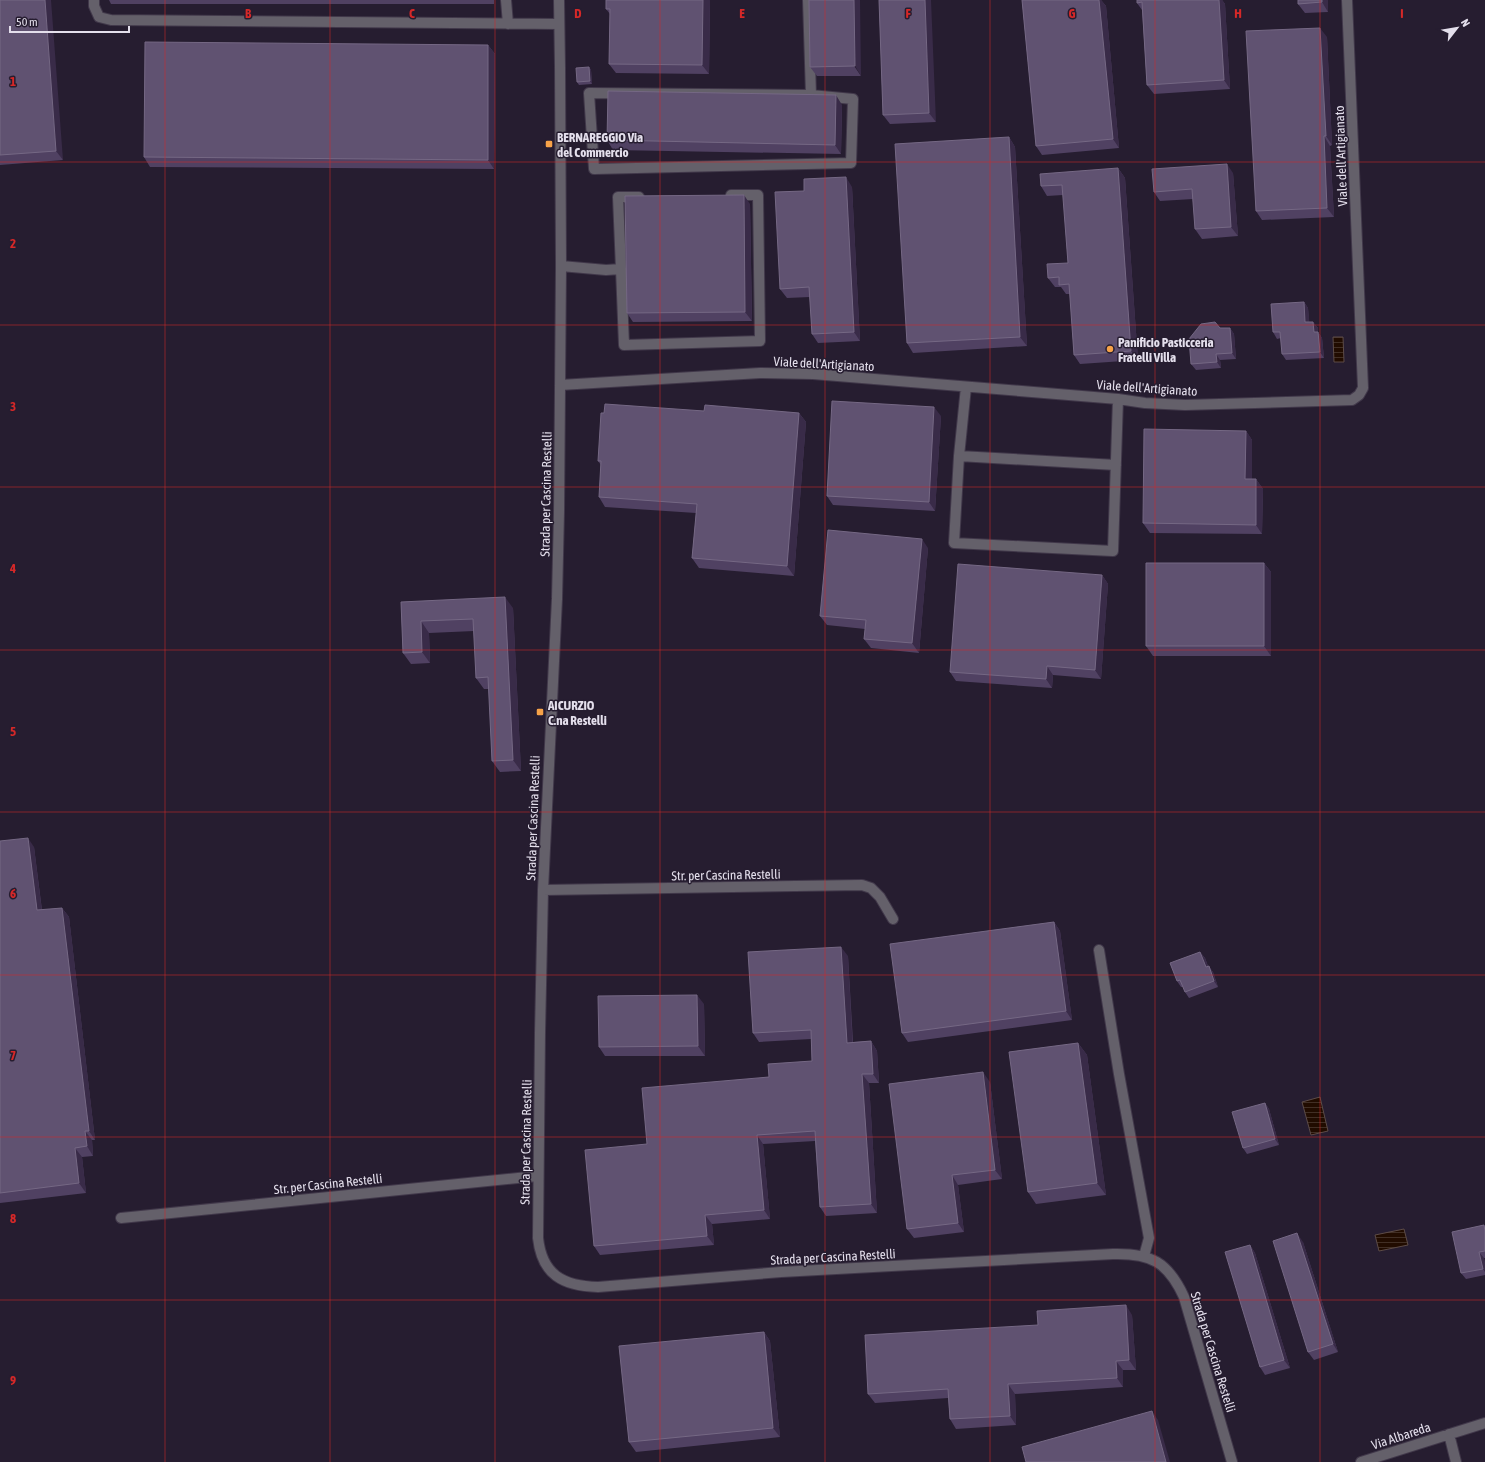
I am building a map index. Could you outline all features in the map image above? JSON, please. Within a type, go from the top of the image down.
[{"type":"street","points":[[94,0],[94,6],[99,17],[110,20],[559,24]]},
{"type":"street","points":[[506,0],[508,24]]},
{"type":"street","name":"Strada per Cascina Restelli","points":[[559,0],[560,385],[557,599],[543,890],[538,1176],[538,1238],[540,1253],[552,1273],[565,1282],[578,1286],[598,1287],[782,1272],[1127,1253],[1144,1256],[1157,1262],[1169,1272],[1184,1297],[1232,1462]]},
{"type":"street","points":[[808,0],[811,95]]},
{"type":"street","name":"Viale dell'Artigianato","points":[[560,385],[760,373],[812,374],[1118,399],[1145,403],[1185,405],[1352,400],[1359,395],[1363,388],[1347,0]]},
{"type":"street","points":[[589,93],[811,95],[853,99],[850,163],[594,169],[589,93]]},
{"type":"street","points":[[649,196],[618,197],[624,345],[760,341],[758,195],[719,196]]},
{"type":"street","points":[[560,266],[606,270],[621,269]]},
{"type":"street","points":[[966,387],[959,456],[954,543],[1113,551],[1118,399]]},
{"type":"street","points":[[959,456],[1116,466]]},
{"type":"street","name":"Str. per Cascina Restelli","points":[[543,890],[556,891],[862,885],[871,888],[880,897],[893,919]]},
{"type":"street","points":[[1099,950],[1119,1074],[1149,1238],[1144,1256]]},
{"type":"street","name":"Str. per Cascina Restelli","points":[[121,1218],[538,1176]]},
{"type":"street","name":"Via Albareda","points":[[1361,1462],[1485,1423]]},
{"type":"street","name":"Via Albareda","points":[[1448,1434],[1456,1462]]},
{"type":"shaded area","points":[[1333,337],[1343,337],[1344,362],[1334,362]]},
{"type":"shaded area","points":[[1320,1097],[1328,1131],[1311,1135],[1302,1102]]},
{"type":"shaded area","points":[[1404,1229],[1408,1245],[1379,1251],[1375,1235]]},
{"type":"building","points":[[0,0],[45,0],[56,151],[0,155]]},
{"type":"building","points":[[606,0],[703,0],[702,65],[609,64],[610,9],[606,9]]},
{"type":"building","points":[[809,0],[854,0],[855,66],[810,67]]},
{"type":"building","points":[[879,0],[925,0],[929,113],[883,115]]},
{"type":"building","points":[[1022,0],[1099,0],[1113,139],[1036,146]]},
{"type":"building","points":[[1137,0],[1219,0],[1224,80],[1147,85],[1142,2],[1137,3]]},
{"type":"building","points":[[1298,0],[1322,0],[1322,2],[1298,4]]},
{"type":"building","points":[[1320,28],[1326,136],[1324,136],[1327,208],[1256,211],[1246,31]]},
{"type":"building","points":[[145,42],[488,45],[488,160],[144,157]]},
{"type":"building","points":[[589,67],[590,81],[577,82],[576,68]]},
{"type":"building","points":[[608,91],[836,95],[835,145],[607,140]]},
{"type":"building","points":[[1009,137],[1020,337],[907,343],[895,144]]},
{"type":"building","points":[[1227,164],[1231,227],[1195,229],[1192,189],[1154,192],[1152,169]]},
{"type":"building","points":[[1118,168],[1131,351],[1074,355],[1069,284],[1059,285],[1059,277],[1048,278],[1047,264],[1068,263],[1062,185],[1041,186],[1040,174]]},
{"type":"building","points":[[846,177],[854,332],[812,334],[809,287],[780,289],[775,192],[804,191],[804,179]]},
{"type":"building","points":[[744,195],[745,312],[627,313],[625,196]]},
{"type":"building","points":[[1304,302],[1305,322],[1313,322],[1314,332],[1318,332],[1320,352],[1282,354],[1280,332],[1273,332],[1271,304]]},
{"type":"building","points":[[1215,322],[1220,328],[1230,328],[1232,353],[1216,354],[1217,362],[1191,364],[1189,339],[1201,324]]},
{"type":"building","points":[[832,401],[934,407],[929,502],[827,496]]},
{"type":"building","points":[[605,404],[704,411],[705,405],[799,413],[787,566],[692,558],[697,504],[599,497],[601,461],[598,461],[601,413],[604,413]]},
{"type":"building","points":[[1144,429],[1246,431],[1245,479],[1256,479],[1256,525],[1143,523]]},
{"type":"building","points":[[828,530],[922,539],[912,643],[864,639],[866,620],[820,616]]},
{"type":"building","points":[[1146,563],[1264,563],[1264,646],[1146,646]]},
{"type":"building","points":[[958,564],[1102,575],[1095,670],[1047,666],[1046,679],[950,672]]},
{"type":"building","points":[[505,597],[513,760],[492,761],[488,677],[476,678],[473,619],[421,621],[422,652],[403,653],[401,602]]},
{"type":"building","points":[[28,838],[37,910],[62,908],[89,1131],[85,1131],[87,1146],[75,1148],[79,1183],[0,1193],[0,841]]},
{"type":"building","points":[[1054,922],[1066,1011],[902,1033],[890,944]]},
{"type":"building","points":[[841,947],[847,1043],[871,1041],[873,1074],[862,1074],[871,1204],[820,1207],[815,1131],[757,1135],[764,1210],[705,1215],[707,1236],[594,1246],[585,1150],[647,1144],[642,1088],[769,1077],[768,1064],[812,1061],[811,1030],[753,1033],[748,952]]},
{"type":"building","points":[[1200,952],[1206,967],[1209,966],[1214,981],[1185,992],[1180,980],[1177,981],[1170,963]]},
{"type":"building","points":[[697,995],[698,1046],[599,1047],[598,996]]},
{"type":"building","points":[[1078,1043],[1097,1183],[1028,1192],[1009,1052]]},
{"type":"building","points":[[983,1072],[995,1170],[952,1175],[958,1223],[907,1229],[889,1084]]},
{"type":"building","points":[[1265,1103],[1275,1139],[1243,1148],[1232,1112]]},
{"type":"building","points":[[1484,1225],[1485,1251],[1479,1252],[1483,1269],[1461,1273],[1452,1232]]},
{"type":"building","points":[[1297,1233],[1333,1344],[1308,1352],[1273,1241]]},
{"type":"building","points":[[1250,1245],[1284,1360],[1260,1367],[1225,1252]]},
{"type":"building","points":[[1126,1305],[1129,1360],[1116,1361],[1117,1378],[1008,1384],[1010,1416],[950,1419],[948,1389],[868,1394],[865,1335],[1038,1325],[1037,1311]]},
{"type":"building","points":[[764,1332],[773,1428],[629,1442],[619,1346]]},
{"type":"building","points":[[1152,1411],[1166,1462],[1026,1462],[1022,1447]]},
{"type":"place","name":"BERNAREGGIO Via del Commercio","points":[[549,144]]},
{"type":"place","name":"Panificio Pasticceria Fratelli Villa","points":[[1110,349]]},
{"type":"place","name":"AICURZIO C.na Restelli","points":[[540,712]]}]
